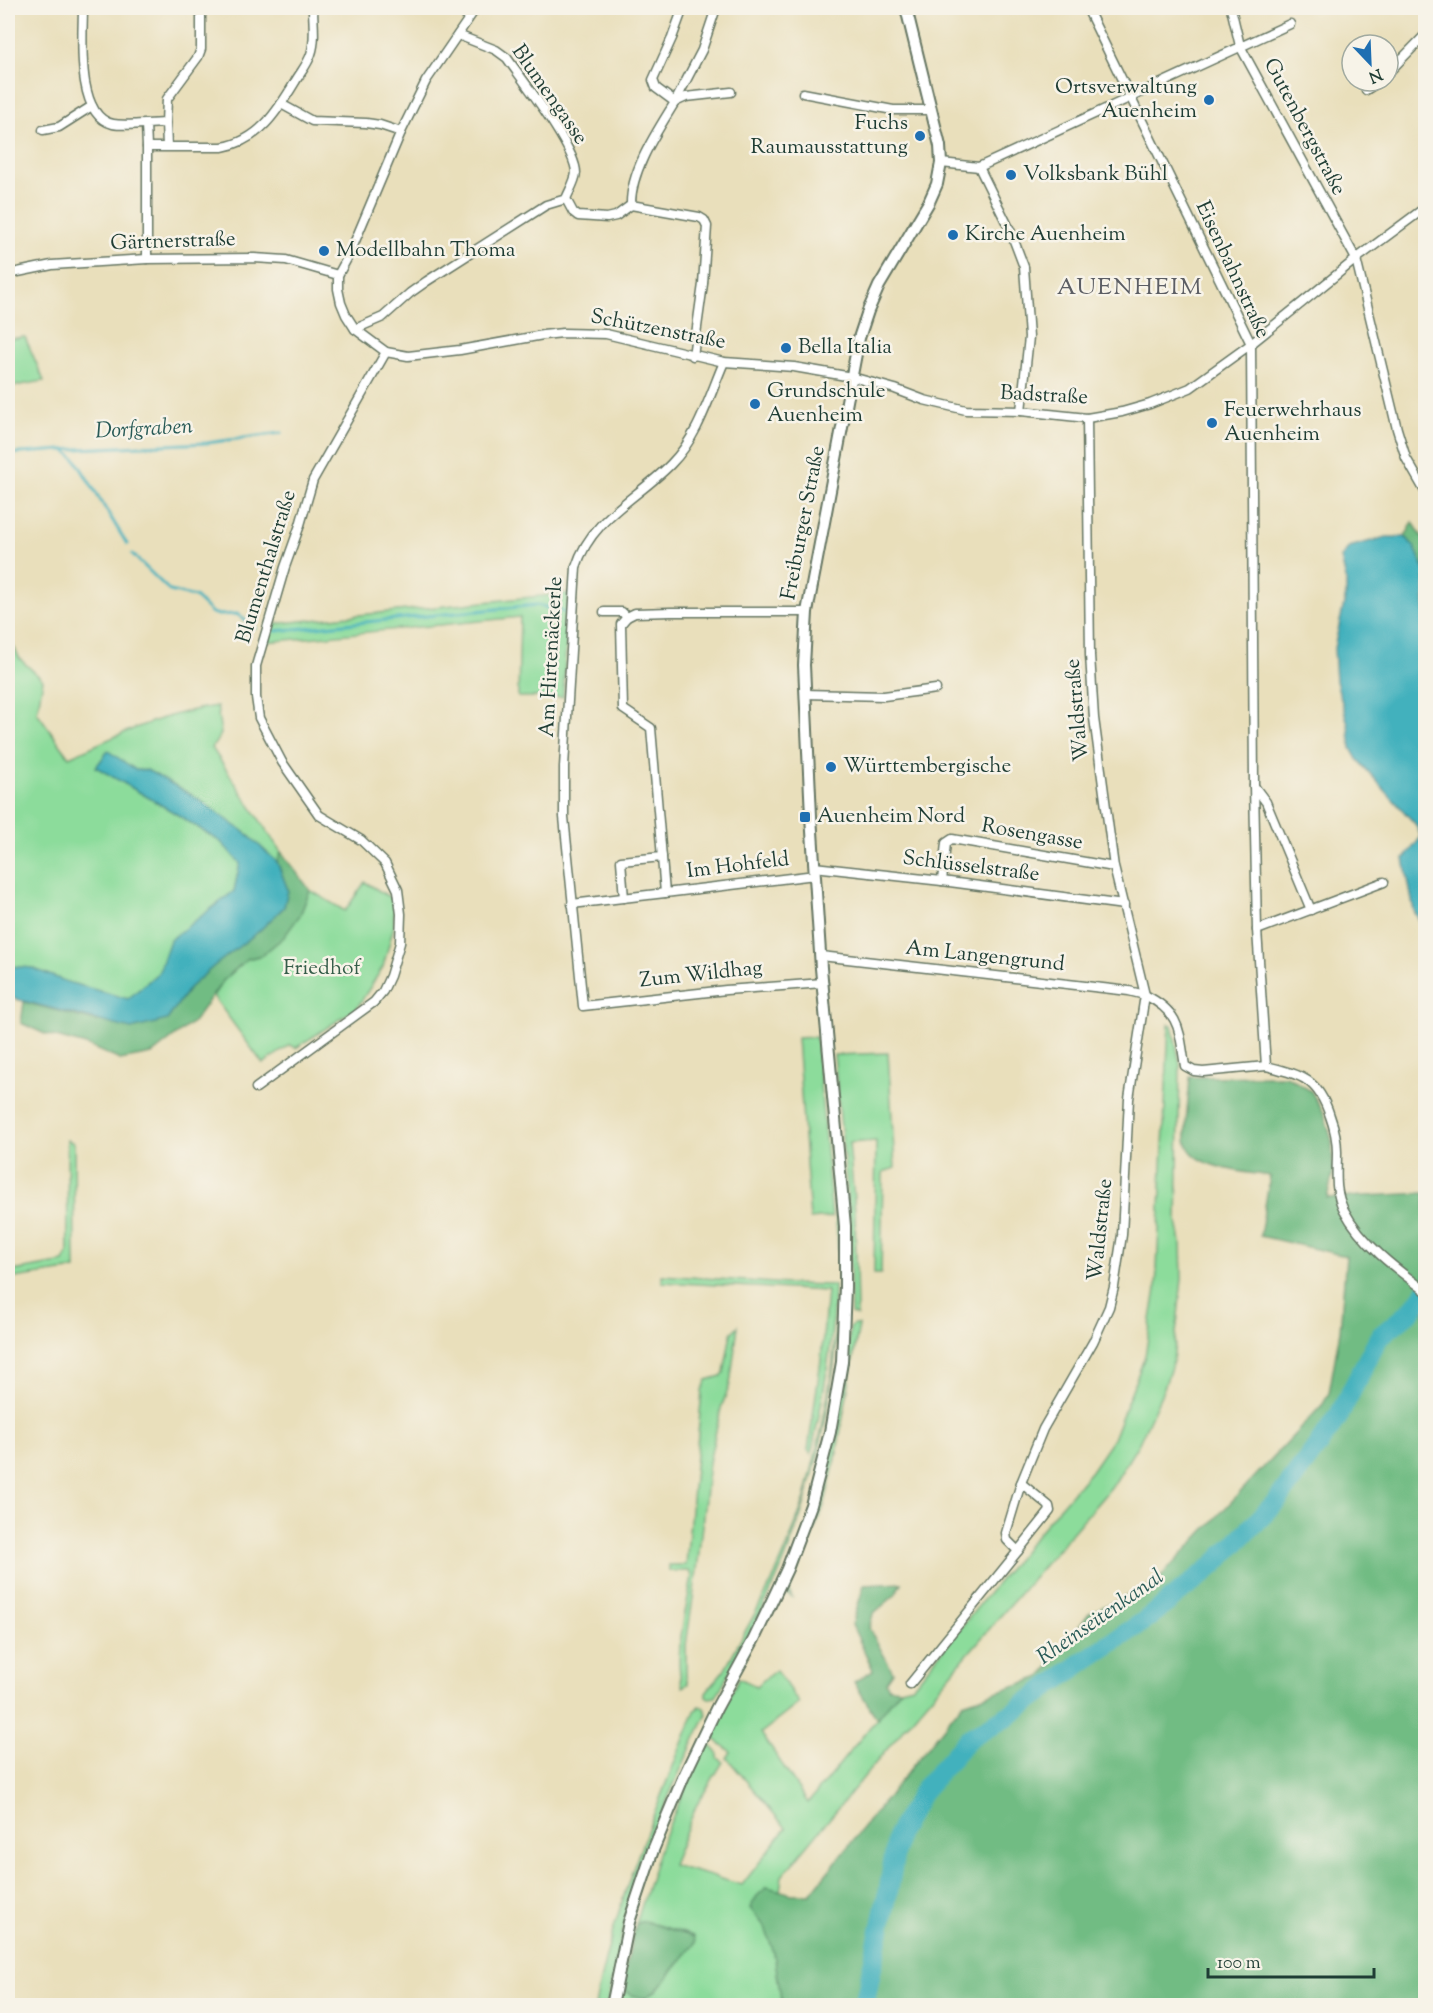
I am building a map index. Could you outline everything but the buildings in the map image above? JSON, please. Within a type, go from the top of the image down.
[{"type":"street","points":[[82,8],[83,75],[86,92],[92,106],[99,115],[113,124],[166,123]]},
{"type":"street","points":[[167,146],[167,99],[198,57],[201,49],[201,8]]},
{"type":"street","points":[[147,147],[222,147],[234,145],[263,128],[281,104],[311,54],[313,8]]},
{"type":"street","points":[[386,352],[355,329],[340,303],[338,275],[426,81],[476,8]]},
{"type":"street","points":[[675,102],[656,88],[652,80],[683,8]]},
{"type":"street","points":[[631,205],[631,193],[637,172],[702,50],[716,8]]},
{"type":"street","name":"Freiburger Straße","points":[[612,2006],[629,1922],[653,1850],[683,1778],[787,1569],[811,1506],[830,1432],[842,1362],[845,1226],[815,871],[805,694],[807,612],[860,338],[870,305],[879,286],[929,202],[937,184],[941,163],[940,146],[932,110],[906,8]]},
{"type":"street","name":"Eisenbahnstraße","points":[[1087,8],[1251,344],[1257,930],[1266,1066]]},
{"type":"street","name":"Gutenbergstraße","points":[[1231,8],[1240,46],[1356,259],[1397,429],[1406,458],[1425,493]]},
{"type":"street","points":[[941,163],[979,167],[1290,24]]},
{"type":"street","points":[[1400,60],[1425,34]]},
{"type":"street","name":"Blumengasse","points":[[458,35],[496,50],[507,58],[564,141],[576,173],[566,199]]},
{"type":"street","points":[[675,102],[686,97],[731,92]]},
{"type":"street","points":[[803,93],[884,109],[932,110]]},
{"type":"street","points":[[281,104],[312,121],[366,123],[401,132]]},
{"type":"street","points":[[42,130],[59,128],[92,106]]},
{"type":"street","points":[[146,124],[147,259]]},
{"type":"street","points":[[979,167],[1010,230],[1024,267],[1029,337],[1021,411]]},
{"type":"street","points":[[355,329],[383,317],[427,281],[546,205],[566,199],[578,216],[607,218],[616,216],[631,205],[704,220],[707,226],[703,284],[693,356]]},
{"type":"street","name":"Badstraße","points":[[852,377],[924,400],[966,410],[1021,411],[1087,418],[1122,412],[1169,398],[1205,378],[1425,207]]},
{"type":"street","name":"Gärtnerstraße","points":[[8,274],[52,265],[147,259],[254,258],[286,260],[338,275]]},
{"type":"street","name":"Schützenstraße","points":[[386,352],[408,356],[563,333],[606,334],[724,363],[794,367],[852,377]]},
{"type":"street","name":"Blumenthalstraße","points":[[256,1088],[374,1002],[383,991],[390,976],[400,943],[400,902],[395,882],[385,863],[361,840],[319,814],[266,735],[259,718],[256,697],[256,666],[313,480],[386,352]]},
{"type":"street","name":"Am Hirtenäckerle","points":[[583,1006],[564,817],[564,767],[576,567],[581,550],[611,514],[671,464],[691,439],[724,363]]},
{"type":"street","name":"Waldstraße","points":[[1018,1551],[1007,1540],[1006,1533],[1021,1483],[1055,1406],[1093,1342],[1109,1307],[1114,1287],[1122,1235],[1130,1099],[1145,995],[1114,867],[1092,702],[1087,418]]},
{"type":"street","points":[[604,612],[622,612],[627,617],[635,613],[647,612],[807,612]]},
{"type":"street","name":"Im Hohfeld","points":[[627,617],[621,624],[623,709],[651,728],[665,893]]},
{"type":"street","points":[[805,694],[884,696],[936,689]]},
{"type":"street","points":[[1254,785],[1266,802],[1311,910]]},
{"type":"street","name":"Rosengasse","points":[[942,881],[946,843],[952,840],[1114,867]]},
{"type":"street","name":"Im Hohfeld","points":[[624,898],[621,861],[662,857]]},
{"type":"street","name":"Schlüsselstraße","points":[[815,871],[826,867],[1124,905]]},
{"type":"street","name":"Im Hohfeld","points":[[572,904],[815,871]]},
{"type":"street","points":[[1257,930],[1384,882]]},
{"type":"street","name":"Am Langengrund","points":[[821,956],[1129,991],[1145,995]]},
{"type":"street","name":"Zum Wildhag","points":[[583,1006],[726,990],[824,983]]},
{"type":"street","points":[[1145,995],[1161,1003],[1172,1013],[1178,1027],[1185,1066],[1194,1071],[1266,1066],[1299,1076],[1316,1086],[1335,1131],[1337,1150],[1335,1186],[1343,1210],[1362,1236],[1424,1290]]},
{"type":"street","points":[[910,1684],[1050,1511],[1049,1506],[1021,1483]]},
{"type":"green space","points":[[25,337],[44,381],[8,387],[8,339]]},
{"type":"green space","points":[[1413,522],[1425,542],[1425,571],[1414,546],[1405,537]]},
{"type":"green space","points":[[569,593],[563,697],[518,697],[520,617],[267,642],[273,624]]},
{"type":"green space","points":[[8,635],[20,659],[43,680],[37,712],[69,757],[159,719],[217,706],[221,734],[212,748],[281,852],[277,862],[247,834],[195,797],[147,770],[136,770],[108,751],[96,767],[221,842],[240,863],[234,891],[171,940],[159,972],[128,999],[67,982],[32,968],[8,966]]},
{"type":"green space","points":[[281,852],[310,890],[300,915],[284,937],[262,955],[247,959],[223,981],[194,1021],[152,1054],[120,1060],[86,1045],[45,1034],[21,1023],[24,1002],[95,1021],[167,1020],[189,988],[259,931],[284,907],[288,890],[277,862]]},
{"type":"green space","name":"Friedhof","points":[[365,882],[394,900],[394,926],[383,967],[357,1008],[296,1048],[290,1045],[263,1064],[213,996],[223,981],[247,959],[262,955],[300,915],[310,890],[345,911]]},
{"type":"green space","points":[[1169,1024],[1172,1025],[1180,1064],[1177,1222],[1181,1242],[1182,1279],[1173,1361],[1164,1388],[1139,1443],[1114,1484],[912,1719],[782,1876],[780,1891],[767,1887],[750,1908],[765,1927],[774,1953],[782,2005],[618,2006],[621,1986],[631,1995],[644,1997],[656,1991],[695,1943],[694,1936],[644,1921],[636,1924],[662,1841],[704,1746],[710,1745],[723,1762],[696,1806],[672,1865],[742,1885],[786,1828],[727,1758],[731,1752],[709,1735],[739,1678],[756,1686],[776,1670],[799,1703],[761,1733],[808,1803],[901,1689],[913,1686],[1091,1471],[1113,1439],[1145,1356],[1156,1289]]},
{"type":"green space","points":[[816,1037],[832,1217],[810,1219],[797,1038]]},
{"type":"green space","points":[[821,1041],[824,1044],[839,1220],[841,1280]]},
{"type":"green space","points":[[888,1053],[895,1168],[883,1172],[881,1274],[874,1274],[876,1141],[849,1143],[855,1212],[857,1316],[851,1314],[849,1210],[834,1055]]},
{"type":"green space","points":[[1286,1076],[1311,1091],[1324,1113],[1332,1141],[1333,1173],[1327,1198],[1425,1193],[1425,2005],[782,2005],[774,1953],[765,1927],[750,1908],[757,1896],[767,1887],[792,1894],[810,1894],[963,1703],[1041,1677],[1089,1613],[1155,1583],[1323,1404],[1329,1393],[1340,1331],[1346,1256],[1260,1236],[1270,1176],[1207,1163],[1189,1148],[1186,1138],[1190,1077]]},
{"type":"green space","points":[[67,1140],[74,1143],[75,1269],[8,1279],[8,1272],[64,1262],[68,1253]]},
{"type":"green space","points":[[662,1275],[834,1285],[830,1349],[811,1454],[808,1450],[821,1360],[827,1291],[662,1282]]},
{"type":"green space","points":[[840,1298],[834,1371],[828,1406],[803,1510],[777,1578],[748,1638],[716,1697],[709,1698],[706,1692],[724,1670],[771,1584],[805,1498],[822,1428],[832,1372]]},
{"type":"green space","points":[[853,1325],[859,1325],[836,1457],[824,1506],[789,1591],[792,1597],[785,1593],[784,1589],[811,1522],[824,1478],[838,1414],[850,1328]]},
{"type":"green space","points":[[738,1326],[730,1384],[721,1408],[709,1462],[686,1645],[688,1684],[683,1687],[680,1675],[680,1647],[692,1576],[689,1571],[669,1571],[669,1565],[686,1565],[702,1391],[707,1380],[724,1373],[731,1333]]},
{"type":"green space","points":[[902,1583],[895,1595],[873,1614],[869,1628],[893,1672],[886,1682],[889,1688],[901,1689],[877,1719],[854,1682],[873,1670],[852,1625],[864,1585]]},
{"type":"green space","points":[[700,1706],[707,1714],[669,1796],[644,1859],[624,1926],[607,2005],[595,2006],[613,1930],[625,1893],[666,1783],[695,1711]]},
{"type":"green space","points":[[644,1921],[694,1937],[695,1943],[656,1991],[644,1998],[631,1995],[621,1986],[636,1924]]},
{"type":"water","points":[[1386,537],[1405,537],[1414,546],[1425,571],[1425,930],[1414,911],[1404,859],[1421,837],[1416,825],[1357,759],[1351,748],[1348,724],[1336,681],[1334,648],[1346,595],[1346,579],[1341,558],[1349,547]]},
{"type":"water","points":[[108,751],[136,770],[147,770],[195,797],[247,834],[277,862],[288,890],[284,907],[259,931],[189,988],[167,1020],[131,1029],[8,997],[8,966],[32,968],[67,982],[128,999],[159,972],[170,940],[234,891],[240,863],[221,842],[96,767]]},
{"type":"waterway","name":"Dorfgraben","points":[[8,454],[207,443],[281,433]]},
{"type":"waterway","points":[[65,450],[76,460],[127,544]]},
{"type":"waterway","points":[[132,554],[170,591],[195,597],[212,613],[237,614],[255,628]]},
{"type":"waterway","points":[[275,631],[537,605],[565,612]]},
{"type":"waterway","name":"Rheinseitenkanal","points":[[864,2006],[898,1833],[924,1789],[968,1739],[1008,1716],[1143,1622],[1214,1565],[1277,1501],[1337,1419],[1379,1337],[1412,1310],[1426,1291]]},
{"type":"place","name":"Ortsverwaltung Auenheim","points":[[1209,100]]},
{"type":"place","name":"Fuchs Raumausstattung","points":[[920,136]]},
{"type":"place","name":"Volksbank Bühl","points":[[1011,175]]},
{"type":"place","name":"Kirche Auenheim","points":[[953,235]]},
{"type":"place","name":"Modellbahn Thoma","points":[[324,251]]},
{"type":"place","name":"Bella Italia","points":[[786,348]]},
{"type":"place","name":"Grundschule Auenheim","points":[[755,404]]},
{"type":"place","name":"Feuerwehrhaus Auenheim","points":[[1212,423]]},
{"type":"place","name":"Württembergische","points":[[831,767]]},
{"type":"place","name":"Auenheim Nord","points":[[805,817]]},
{"type":"district","name":"AUENHEIM","points":[[1130,288]]}]
